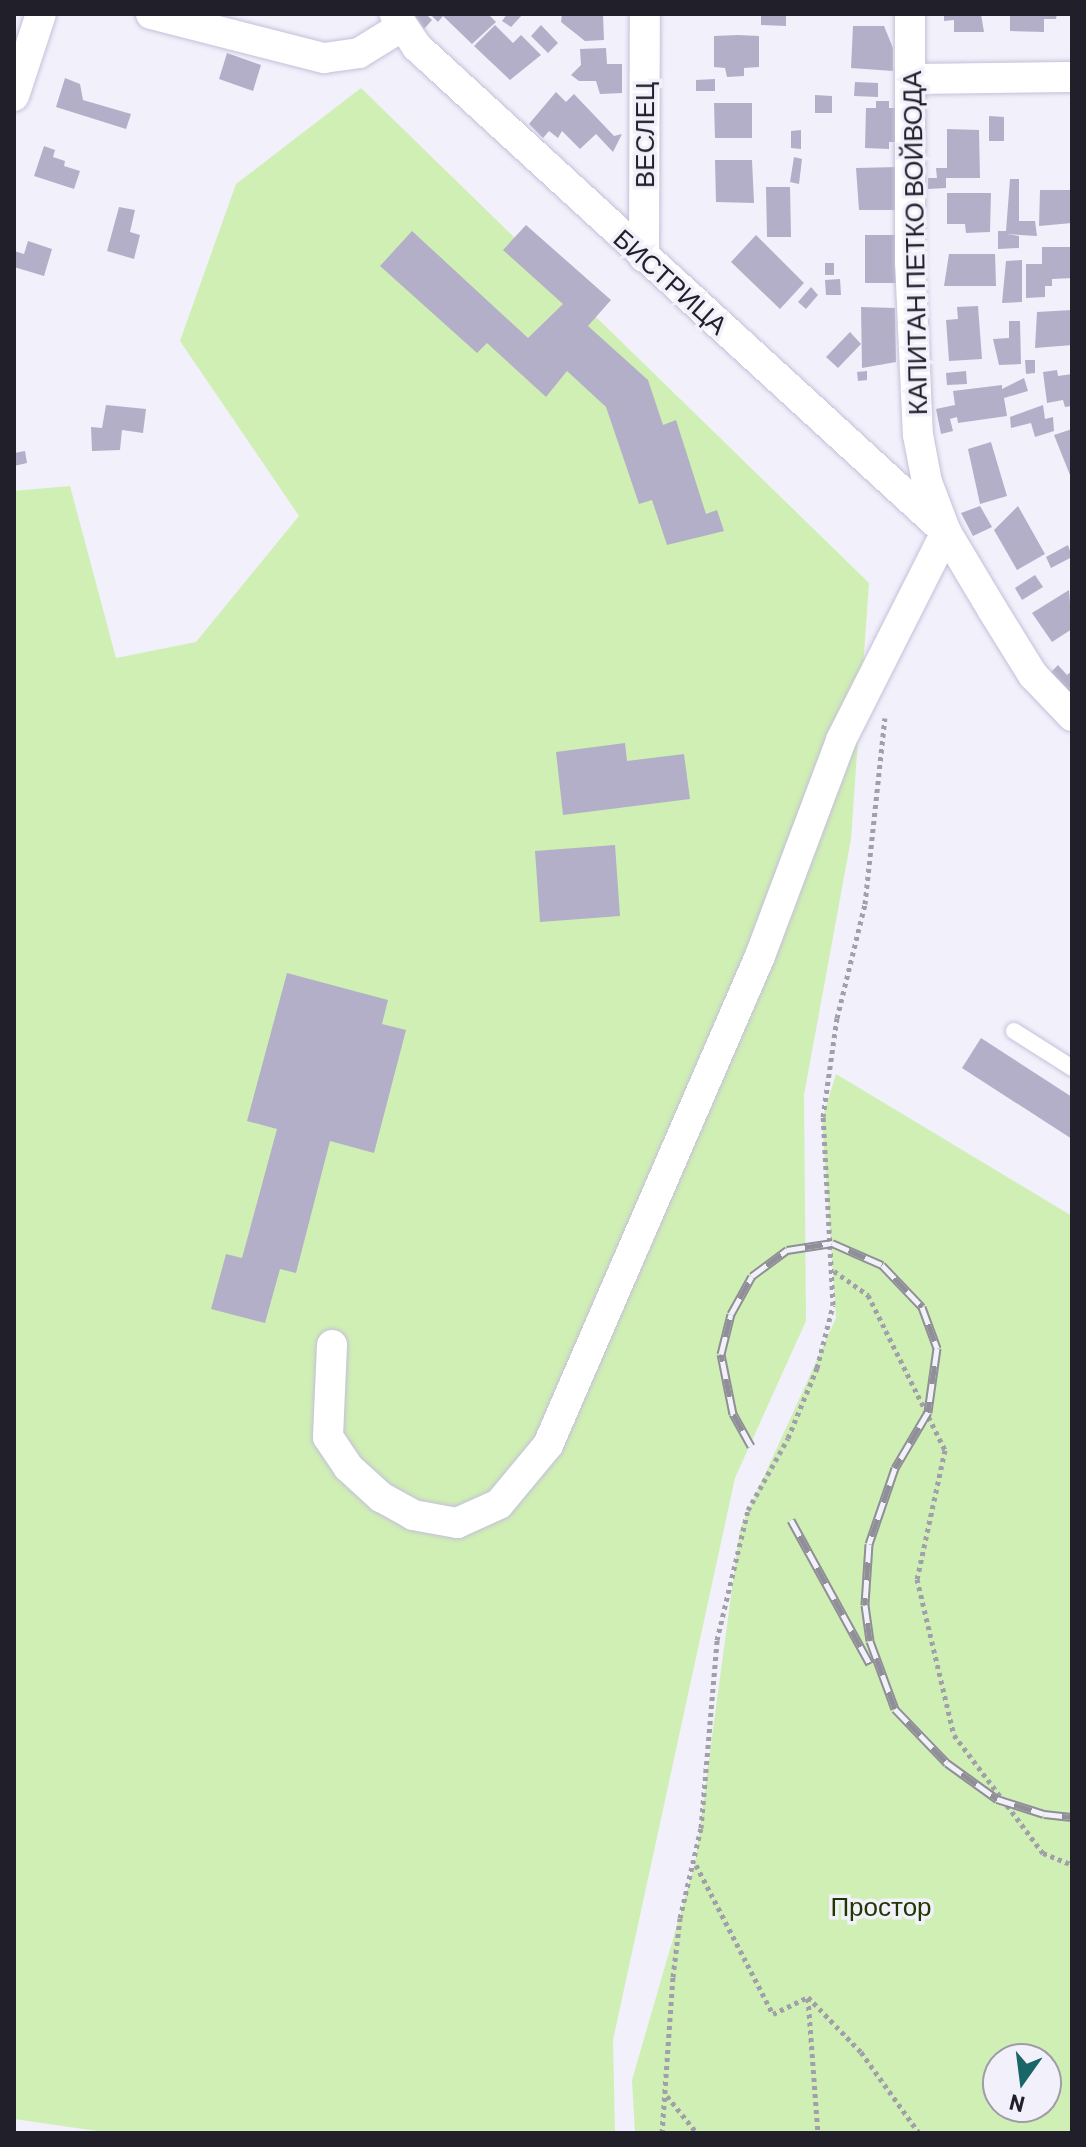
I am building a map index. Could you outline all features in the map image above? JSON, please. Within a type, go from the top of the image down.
[{"type":"street","points":[[14,96],[41,14]]},
{"type":"street","name":"БИСТРИЦА","points":[[151,14],[324,58],[359,53],[398,20],[644,257],[946,532]]},
{"type":"street","name":"ВЕСЛЕЦ","points":[[644,257],[645,14]]},
{"type":"street","name":"КАПИТАН ПЕТКО ВОЙВОДА","points":[[910,14],[910,261],[918,435],[927,482],[946,532],[1033,675],[1072,716]]},
{"type":"street","points":[[911,79],[1072,77]]},
{"type":"street","points":[[332,1345],[328,1437],[348,1467],[381,1497],[413,1515],[457,1523],[499,1504],[548,1445],[760,956],[841,740],[946,532]]},
{"type":"lane","points":[[1014,1031],[1072,1068]]},
{"type":"path","points":[[662,2133],[680,1918],[695,1863],[717,1640],[748,1510],[788,1438],[828,1333],[834,1270],[823,1117],[835,1033],[865,904],[885,714]]},
{"type":"path","points":[[834,1270],[868,1295],[945,1450],[917,1579],[954,1735],[1043,1853],[1072,1865]]},
{"type":"path","points":[[695,1863],[773,2014],[808,1997]]},
{"type":"path","points":[[808,1997],[818,2133]]},
{"type":"path","points":[[808,1997],[861,2052],[919,2133]]},
{"type":"path","points":[[666,2095],[697,2133]]},
{"type":"green space","points":[[361,88],[869,583],[851,839],[804,1095],[806,1321],[735,1478],[613,2040],[615,2133],[111,2133],[14,2119],[14,491],[70,486],[116,658],[196,642],[299,516],[180,341],[236,184]]},
{"type":"green space","name":"Простор","points":[[836,1074],[1072,1216],[1072,2133],[635,2133],[632,2080],[695,1863],[740,1529],[836,1318],[822,1119]]},
{"type":"building","points":[[414,14],[426,14],[432,20],[424,29]]},
{"type":"building","points":[[430,14],[488,14],[496,22],[472,44],[443,16],[438,22]]},
{"type":"building","points":[[507,14],[523,14],[511,27],[502,21]]},
{"type":"building","points":[[562,14],[603,14],[604,40],[585,41],[561,22]]},
{"type":"building","points":[[761,14],[786,14],[786,26],[761,25]]},
{"type":"building","points":[[944,14],[981,14],[984,32],[954,32],[954,20],[944,21]]},
{"type":"building","points":[[1010,14],[1057,14],[1056,19],[1044,19],[1044,32],[1010,31]]},
{"type":"building","points":[[495,25],[513,43],[521,35],[541,55],[510,80],[474,46]]},
{"type":"building","points":[[541,25],[558,43],[548,53],[531,36]]},
{"type":"building","points":[[853,26],[884,26],[893,48],[893,71],[851,68]]},
{"type":"building","points":[[714,36],[759,36],[759,67],[744,68],[744,76],[727,77],[725,68],[714,67]]},
{"type":"building","points":[[606,48],[607,64],[622,64],[622,93],[600,94],[596,81],[579,81],[571,75],[581,65],[580,49]]},
{"type":"building","points":[[227,53],[261,65],[253,91],[219,79]]},
{"type":"building","points":[[65,78],[80,84],[83,100],[131,114],[126,129],[56,107]]},
{"type":"building","points":[[715,79],[715,91],[696,91],[696,80]]},
{"type":"building","points":[[855,82],[878,83],[878,97],[854,96]]},
{"type":"building","points":[[556,92],[566,102],[574,94],[614,136],[622,134],[613,152],[596,134],[580,149],[562,131],[558,138],[549,131],[543,138],[529,124]]},
{"type":"building","points":[[815,95],[832,96],[832,113],[815,113]]},
{"type":"building","points":[[876,101],[889,101],[889,108],[898,108],[898,142],[889,142],[889,149],[865,148],[866,108],[876,108]]},
{"type":"building","points":[[714,103],[752,103],[752,138],[715,138]]},
{"type":"building","points":[[989,116],[1004,117],[1004,141],[989,141]]},
{"type":"building","points":[[947,129],[979,130],[980,178],[946,178],[946,188],[928,189],[928,178],[937,178],[936,168],[947,168]]},
{"type":"building","points":[[801,130],[801,149],[791,148],[791,131]]},
{"type":"building","points":[[44,146],[55,150],[53,157],[65,161],[64,166],[80,171],[74,189],[34,176]]},
{"type":"building","points":[[794,157],[802,159],[799,184],[790,182]]},
{"type":"building","points":[[715,160],[752,160],[754,203],[716,202]]},
{"type":"building","points":[[898,167],[898,210],[859,210],[856,168]]},
{"type":"building","points":[[1010,179],[1019,179],[1019,221],[1035,221],[1037,236],[1006,234],[1019,236],[1019,248],[998,249],[998,231],[1006,231]]},
{"type":"building","points":[[766,187],[790,187],[791,237],[767,237]]},
{"type":"building","points":[[1040,190],[1072,190],[1072,223],[1039,226]]},
{"type":"building","points":[[947,193],[991,193],[990,232],[966,233],[965,224],[947,224]]},
{"type":"building","points":[[119,207],[135,210],[130,232],[140,235],[134,259],[107,251]]},
{"type":"building","points":[[526,225],[611,300],[588,326],[648,380],[663,425],[676,420],[706,514],[717,510],[724,531],[667,545],[652,500],[639,504],[606,407],[567,371],[546,397],[487,343],[477,353],[380,266],[412,231],[528,338],[563,304],[503,250]]},
{"type":"building","points":[[756,235],[804,283],[780,309],[731,262]]},
{"type":"building","points":[[865,235],[898,235],[898,283],[865,283]]},
{"type":"building","points":[[28,241],[52,249],[44,276],[14,267],[14,251],[24,254]]},
{"type":"building","points":[[1042,247],[1072,247],[1072,278],[1052,279],[1052,286],[1045,286],[1045,297],[1026,298],[1026,264],[1042,264]]},
{"type":"building","points":[[949,254],[995,254],[996,286],[944,286]]},
{"type":"building","points":[[1022,260],[1022,302],[1002,303],[1006,261]]},
{"type":"building","points":[[825,263],[834,263],[834,275],[825,275]]},
{"type":"building","points":[[840,279],[841,295],[826,295],[825,280]]},
{"type":"building","points":[[811,287],[818,295],[806,309],[798,302]]},
{"type":"building","points":[[978,306],[982,359],[949,361],[946,320],[958,319],[957,307]]},
{"type":"building","points":[[861,307],[895,308],[896,362],[862,368]]},
{"type":"building","points":[[1072,310],[1072,345],[1035,348],[1037,312]]},
{"type":"building","points":[[1009,321],[1020,321],[1021,364],[999,365],[993,339],[1009,338]]},
{"type":"building","points":[[850,332],[861,344],[838,368],[826,357]]},
{"type":"building","points":[[1025,360],[1035,360],[1035,373],[1026,374]]},
{"type":"building","points":[[1057,370],[1058,376],[1072,374],[1072,406],[1065,407],[1063,400],[1047,403],[1043,372]]},
{"type":"building","points":[[867,371],[867,380],[858,381],[857,372]]},
{"type":"building","points":[[966,371],[967,384],[947,385],[946,373]]},
{"type":"building","points":[[1024,378],[1028,391],[1004,398],[1007,416],[958,423],[957,417],[950,419],[953,431],[941,434],[936,409],[955,405],[953,391],[1002,385],[1002,389]]},
{"type":"building","points":[[106,405],[146,409],[143,433],[122,430],[120,450],[92,451],[91,427],[102,428]]},
{"type":"building","points":[[1043,405],[1045,419],[1053,417],[1054,431],[1035,437],[1031,423],[1011,428],[1010,417]]},
{"type":"building","points":[[1072,429],[1072,480],[1054,435]]},
{"type":"building","points":[[991,442],[1007,496],[980,504],[968,449]]},
{"type":"building","points":[[25,451],[27,463],[14,466],[14,453]]},
{"type":"building","points":[[980,506],[992,527],[973,536],[961,513]]},
{"type":"building","points":[[1018,506],[1045,554],[1017,570],[994,530]]},
{"type":"building","points":[[1068,545],[1072,557],[1051,568],[1046,557]]},
{"type":"building","points":[[1035,575],[1043,587],[1022,600],[1015,588]]},
{"type":"building","points":[[1069,590],[1072,629],[1052,642],[1032,613]]},
{"type":"building","points":[[1058,665],[1067,675],[1072,671],[1072,695],[1051,672]]},
{"type":"building","points":[[625,743],[627,761],[684,754],[690,799],[563,815],[556,752]]},
{"type":"building","points":[[615,845],[620,916],[540,922],[535,851]]},
{"type":"building","points":[[287,973],[388,1000],[382,1024],[406,1030],[374,1153],[330,1141],[296,1273],[280,1269],[265,1323],[211,1309],[226,1254],[242,1258],[277,1129],[247,1121]]},
{"type":"building","points":[[981,1038],[1072,1097],[1072,1139],[962,1068]]},
{"type":"railway","points":[[751,1446],[733,1414],[721,1354],[731,1314],[752,1276],[787,1250],[832,1243],[882,1265],[922,1307],[937,1348],[928,1412],[895,1468],[869,1544],[865,1605],[870,1641],[895,1709],[947,1763],[997,1799],[1044,1814],[1072,1817]]},
{"type":"railway","points":[[791,1520],[870,1664]]}]
